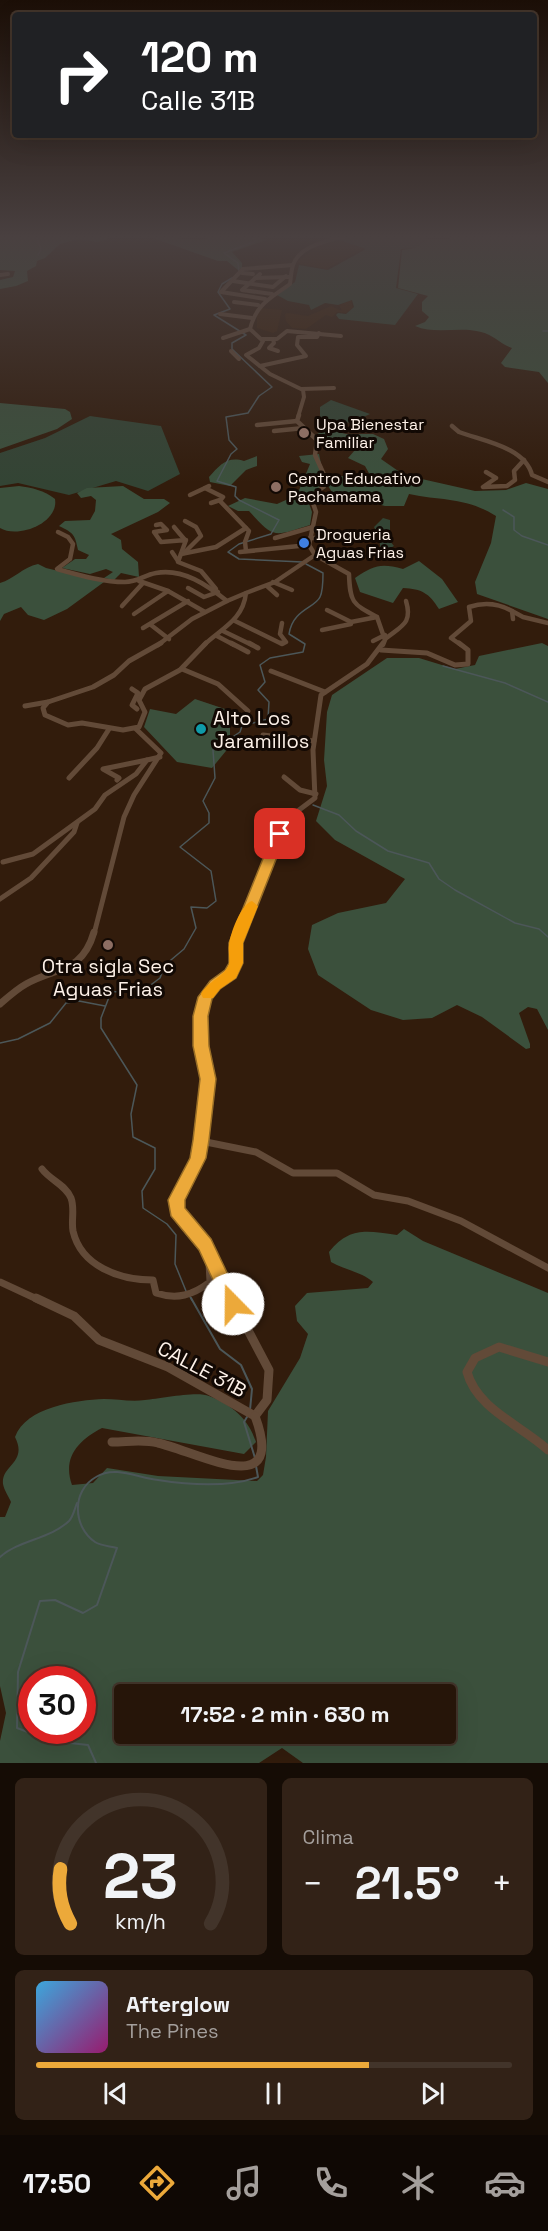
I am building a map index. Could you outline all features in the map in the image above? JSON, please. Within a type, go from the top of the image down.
[{"type":"street","points":[[247,330],[252,318]]},
{"type":"street","points":[[224,336],[247,330],[272,345]]},
{"type":"street","points":[[262,340],[273,339],[287,331],[341,336]]},
{"type":"street","points":[[260,366],[306,356],[297,345],[298,337],[317,337],[319,333]]},
{"type":"street","points":[[327,340],[328,334]]},
{"type":"street","points":[[273,339],[270,350],[278,351]]},
{"type":"street","points":[[242,357],[259,348],[262,340]]},
{"type":"street","points":[[231,351],[302,389],[334,388]]},
{"type":"street","points":[[297,421],[304,397],[302,389]]},
{"type":"street","points":[[297,421],[317,440],[315,455],[326,479],[324,486],[311,497],[316,512],[309,545],[315,555],[349,574],[350,596],[356,606],[377,617],[385,639]]},
{"type":"street","points":[[273,428],[297,421]]},
{"type":"street","points":[[256,425],[273,428],[304,428]]},
{"type":"street","points":[[452,426],[459,432],[518,454],[532,475],[548,482]]},
{"type":"street","points":[[486,472],[496,478],[483,487],[509,486],[517,477],[514,471],[524,460]]},
{"type":"street","points":[[190,495],[207,487],[223,497],[220,500]]},
{"type":"street","points":[[211,503],[220,500]]},
{"type":"street","points":[[220,500],[249,531],[244,547],[309,545]]},
{"type":"street","points":[[181,555],[189,550],[201,536],[196,527],[185,521]]},
{"type":"street","points":[[156,525],[161,524],[171,535]]},
{"type":"street","points":[[275,538],[313,526]]},
{"type":"street","points":[[174,527],[186,540]]},
{"type":"street","points":[[181,555],[204,552],[214,548],[239,537],[246,528]]},
{"type":"street","points":[[166,530],[152,533],[163,543],[186,540]]},
{"type":"street","points":[[58,532],[68,537],[73,544],[70,559],[57,569],[114,581],[141,582],[168,591],[206,612]]},
{"type":"street","points":[[310,538],[340,538]]},
{"type":"street","points":[[178,561],[186,540]]},
{"type":"street","points":[[172,552],[178,561],[201,571],[227,601]]},
{"type":"street","points":[[25,706],[48,702],[93,687],[114,675],[129,661],[169,639],[206,612],[227,601],[267,586],[307,563],[315,555]]},
{"type":"street","points":[[122,606],[141,582],[157,573],[183,575],[217,591]]},
{"type":"street","points":[[273,582],[292,590]]},
{"type":"street","points":[[267,586],[277,595]]},
{"type":"street","points":[[188,588],[204,597],[217,591]]},
{"type":"street","points":[[134,614],[168,591]]},
{"type":"street","points":[[136,729],[145,714],[140,704],[143,690],[150,684],[182,669],[235,621],[246,599],[246,593]]},
{"type":"street","points":[[143,628],[188,601]]},
{"type":"street","points":[[284,777],[300,790],[316,794],[314,741],[320,701],[325,692],[370,662],[381,650],[385,639],[408,620],[410,614],[406,601]]},
{"type":"street","points":[[381,650],[427,653],[455,665],[468,664],[468,650],[452,638],[471,621],[469,607],[490,604],[523,617],[548,622]]},
{"type":"street","points":[[327,610],[351,624]]},
{"type":"street","points":[[512,611],[513,619]]},
{"type":"street","points":[[322,630],[377,617]]},
{"type":"street","points":[[235,621],[282,644],[286,642],[280,634],[282,623]]},
{"type":"street","points":[[361,627],[367,621]]},
{"type":"street","points":[[151,625],[169,639]]},
{"type":"street","points":[[223,631],[258,648]]},
{"type":"street","points":[[217,636],[248,652]]},
{"type":"street","points":[[182,669],[218,684],[248,711]]},
{"type":"street","points":[[271,671],[325,692]]},
{"type":"street","points":[[132,689],[138,693],[132,705],[137,709]]},
{"type":"street","points":[[0,1004],[27,983],[66,970],[83,955],[93,937],[110,868],[118,848],[118,837],[136,790],[160,757],[160,750],[136,729],[109,729],[82,723],[68,725],[47,716],[43,708],[48,702]]},
{"type":"street","points":[[69,778],[97,748],[109,729]]},
{"type":"street","points":[[263,735],[314,741]]},
{"type":"street","points":[[117,780],[119,778],[103,769],[160,757]]},
{"type":"street","points":[[3,862],[33,854],[78,823],[105,795],[136,774],[147,760]]},
{"type":"street","name":"CALLE 31B","points":[[0,1282],[74,1316],[99,1340],[168,1368],[251,1414],[267,1400],[269,1370],[239,1317],[212,1257],[176,1207],[177,1200],[198,1158],[201,1140],[208,1079],[201,1046],[201,1016],[205,997],[215,985],[231,974],[236,963],[236,943],[282,828],[290,815],[308,804],[316,794]]},
{"type":"street","points":[[0,899],[31,878],[74,832],[78,823]]},
{"type":"street","points":[[266,834],[282,828]]},
{"type":"street","points":[[201,1140],[256,1152],[293,1173],[328,1171],[337,1173],[374,1195],[408,1201],[461,1221],[548,1268]]},
{"type":"street","points":[[42,1169],[49,1179],[68,1190],[73,1201],[72,1226],[84,1255],[110,1271],[128,1278],[153,1280],[154,1290],[161,1295],[186,1296],[210,1282],[209,1262],[212,1257]]},
{"type":"street","points":[[548,1362],[499,1347],[475,1358],[469,1367],[468,1376],[478,1397],[548,1450]]},
{"type":"street","points":[[112,1442],[149,1441],[230,1466],[256,1464],[263,1447],[251,1414]]},
{"type":"shaded area","points":[[257,318],[280,318],[277,331],[273,333],[257,328]]},
{"type":"shaded area","points":[[286,318],[321,318],[306,329],[292,328]]},
{"type":"green space","points":[[338,318],[400,318],[395,325]]},
{"type":"green space","points":[[428,318],[548,318],[548,383],[539,372],[505,367],[501,363],[512,348],[486,333],[473,330],[431,330],[415,326]]},
{"type":"green space","points":[[331,400],[370,414],[351,423],[323,419],[320,417],[320,407]]},
{"type":"green space","points":[[0,403],[65,409],[70,412],[72,419],[57,429],[0,449]]},
{"type":"green space","points":[[90,416],[161,426],[180,474],[148,491],[116,481],[69,495],[18,483],[0,486],[0,453],[45,438]]},
{"type":"green space","points":[[327,429],[346,434],[373,434],[384,439],[388,449],[381,459],[404,475],[475,491],[506,490],[526,483],[548,489],[548,619],[477,594],[475,582],[491,543],[496,516],[454,500],[409,494],[404,506],[385,506],[369,502],[367,497],[332,492],[328,486],[336,477],[371,477],[365,466],[348,458],[355,450],[351,445],[322,444],[315,435]]},
{"type":"green space","points":[[319,454],[326,488],[307,498],[312,512],[310,525],[289,532],[276,533],[264,527],[249,511],[238,511],[228,506],[245,498],[277,504],[297,495],[310,464],[302,462],[299,456]]},
{"type":"green space","points":[[257,456],[257,466],[246,470],[230,486],[210,482],[209,477],[224,463],[233,460],[244,461]]},
{"type":"green space","points":[[19,486],[47,493],[55,499],[55,508],[44,522],[36,527],[8,531],[0,528],[0,488]]},
{"type":"green space","points":[[123,486],[144,499],[164,499],[170,503],[158,512],[111,534],[121,540],[122,549],[138,562],[139,577],[121,573],[114,580],[104,578],[113,572],[106,569],[90,574],[62,568],[75,559],[86,559],[89,555],[78,550],[73,535],[59,526],[65,521],[90,520],[95,511],[96,500],[91,496],[81,498],[77,493],[87,488]]},
{"type":"green space","points":[[383,518],[390,520],[390,541],[394,546],[381,553],[379,537],[374,527]]},
{"type":"green space","points":[[419,561],[442,579],[458,602],[439,609],[432,599],[415,589],[403,588],[393,603],[360,592],[355,578],[367,570],[378,566],[403,569]]},
{"type":"green space","points":[[38,564],[104,582],[67,609],[44,620],[28,615],[21,607],[4,614],[0,621],[0,583]]},
{"type":"green space","points":[[542,643],[548,646],[548,1030],[537,1009],[528,1007],[519,1013],[530,1044],[530,1048],[526,1049],[482,1017],[457,1005],[432,1018],[403,1020],[371,1010],[318,975],[308,949],[312,925],[338,913],[386,903],[405,879],[335,840],[316,821],[327,786],[324,760],[327,712],[332,695],[387,658],[419,658],[455,669],[475,665],[479,656]]},
{"type":"green space","points":[[195,699],[225,709],[230,717],[230,746],[212,768],[177,762],[144,727],[150,709],[176,714]]},
{"type":"green space","points":[[404,1229],[423,1241],[548,1293],[548,1763],[303,1763],[282,1748],[259,1763],[0,1763],[0,1741],[6,1713],[0,1686],[0,1517],[5,1517],[11,1502],[3,1484],[3,1478],[18,1453],[15,1437],[21,1427],[41,1412],[80,1401],[104,1399],[140,1401],[196,1394],[209,1396],[232,1408],[249,1426],[256,1442],[244,1454],[102,1428],[86,1438],[75,1450],[69,1466],[72,1485],[93,1483],[107,1468],[158,1476],[257,1481],[263,1475],[266,1457],[268,1411],[300,1358],[308,1334],[297,1321],[295,1306],[307,1293],[368,1288],[373,1282],[331,1262],[329,1252],[344,1238],[360,1232],[397,1235]]},
{"type":"waterway","points":[[219,318],[246,335],[232,343],[232,349],[272,387],[259,396],[248,413],[226,417],[229,440],[237,449],[231,454],[217,481],[236,487],[235,496],[239,500],[279,520],[271,534],[239,544],[228,552],[239,559],[302,562]]},
{"type":"waterway","points":[[543,331],[548,331]]},
{"type":"waterway","points":[[503,510],[514,517],[514,530],[522,536],[548,545]]},
{"type":"waterway","points":[[186,1291],[175,1264],[176,1235],[167,1224],[143,1208],[142,1191],[155,1169],[155,1148],[133,1137],[131,1114],[137,1085],[101,1028],[101,1018],[111,992],[144,990],[160,978],[165,965],[184,949],[196,928],[191,907],[207,908],[216,901],[211,871],[180,847],[209,823],[209,813],[203,801],[215,778],[213,750],[240,732],[242,726],[268,719],[269,702],[258,690],[265,682],[260,665],[270,658],[303,652],[305,644],[289,634],[291,626],[299,614],[320,597],[323,579],[323,573],[306,564]]},
{"type":"waterway","points":[[443,666],[505,683],[548,702]]},
{"type":"waterway","points":[[313,805],[339,815],[356,831],[388,851],[429,863],[439,879],[455,890],[515,923],[539,929],[548,937]]},
{"type":"waterway","points":[[0,1043],[18,1039],[50,1023],[66,1003],[79,1001],[105,1006]]},
{"type":"waterway","points":[[189,1295],[192,1300]]},
{"type":"waterway","points":[[191,1298],[220,1349],[241,1365],[252,1389],[250,1410]]},
{"type":"waterway","points":[[247,1417],[244,1422],[255,1458]]},
{"type":"waterway","points":[[96,1763],[88,1745],[52,1741],[17,1728],[18,1672],[40,1601],[55,1600],[83,1613],[97,1605],[117,1548],[95,1542],[82,1527],[78,1509],[82,1491],[96,1477],[111,1472],[183,1483],[221,1484],[258,1477],[256,1466]]},
{"type":"waterway","points":[[0,1557],[16,1547],[61,1527],[73,1515],[77,1503]]},
{"type":"slow traffic","points":[[208,994],[215,985],[231,974],[236,963],[236,943],[252,906]]},
{"type":"place","name":"Upa Bienestar Familiar","points":[[304,433]]},
{"type":"place","name":"Centro Educativo Pachamama","points":[[276,487]]},
{"type":"place","name":"Drogueria Aguas Frias","points":[[304,543]]},
{"type":"place","name":"Alto Los Jaramillos","points":[[201,729]]},
{"type":"place","name":"Otra sigla Sec Aguas Frias","points":[[108,945]]},
{"type":"route","points":[[233,1304],[205,1244],[177,1210],[177,1200],[198,1158],[201,1140],[200,1127],[208,1079],[201,1046],[201,1016],[205,997],[215,985],[231,974],[236,963],[236,943],[280,834]]}]
